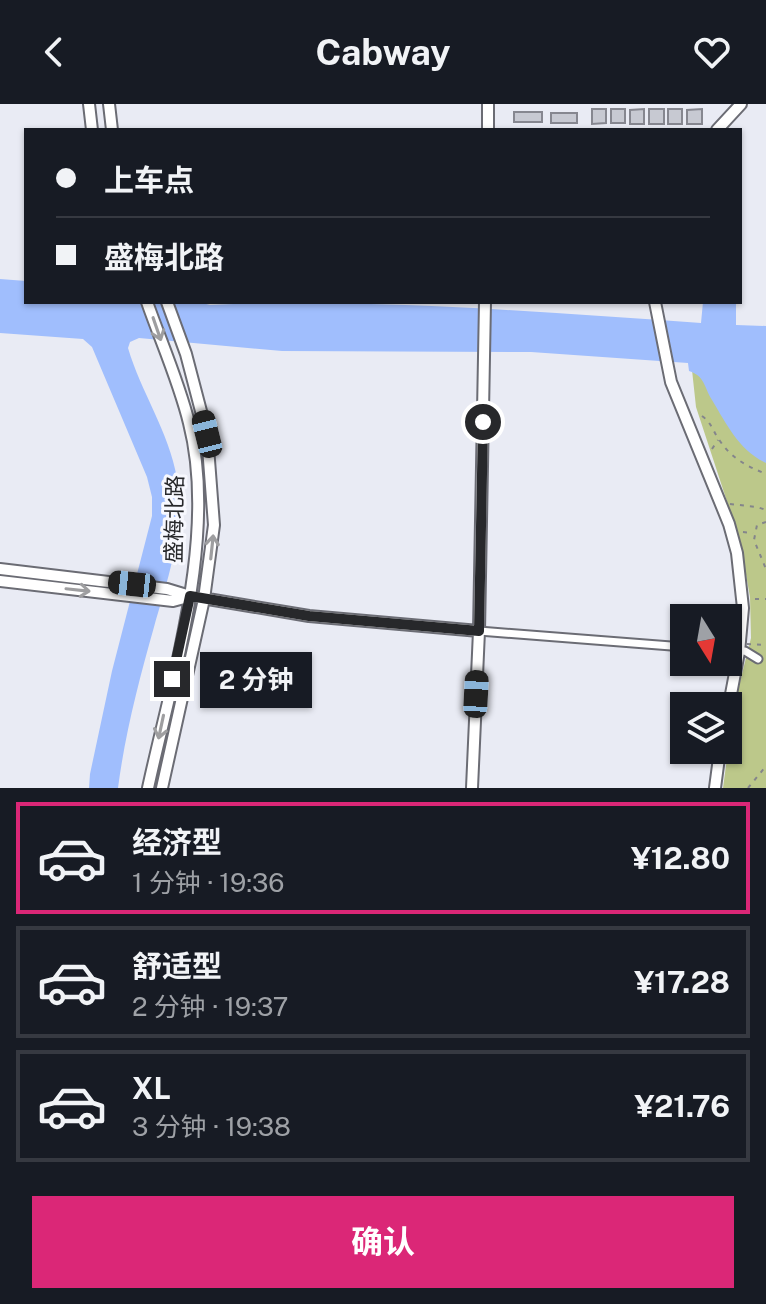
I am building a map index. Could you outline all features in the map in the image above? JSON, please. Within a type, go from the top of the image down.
[{"type":"main road","points":[[89,104],[92,128]]},
{"type":"main road","points":[[109,104],[112,128]]},
{"type":"main road","points":[[488,104],[488,128]]},
{"type":"main road","points":[[719,128],[741,104]]},
{"type":"main road","name":"盛梅北路","points":[[148,304],[189,424],[199,495],[190,596],[148,788]]},
{"type":"main road","name":"盛梅北路","points":[[162,788],[204,599],[213,541],[213,487],[207,434],[186,354],[168,304]]},
{"type":"main road","points":[[472,788],[479,631],[485,304]]},
{"type":"main road","points":[[655,305],[671,382],[737,553],[742,614]]},
{"type":"main road","points":[[0,569],[167,589],[204,599],[309,616],[479,631]]},
{"type":"main road","points":[[0,581],[173,601],[190,596]]},
{"type":"main road","points":[[715,788],[718,764]]},
{"type":"street","points":[[479,631],[670,646]]},
{"type":"street","points":[[742,650],[751,652],[758,659]]},
{"type":"path","points":[[702,416],[709,421],[718,439],[737,461],[766,474]]},
{"type":"path","points":[[712,449],[718,439]]},
{"type":"path","points":[[721,505],[740,504],[766,510]]},
{"type":"path","points":[[766,522],[757,525],[754,533],[758,556],[766,569]]},
{"type":"path","points":[[743,532],[754,533]]},
{"type":"path","points":[[755,599],[766,598]]},
{"type":"path","points":[[742,648],[766,645]]},
{"type":"path","points":[[748,788],[766,766]]},
{"type":"green space","points":[[766,359],[766,788],[723,788],[726,764],[742,764],[742,692],[738,692],[751,638],[750,597],[740,541],[696,407],[692,370]]},
{"type":"water","points":[[0,279],[24,281],[24,304],[363,304],[701,323],[703,304],[736,304],[736,325],[766,326],[766,463],[748,451],[734,436],[701,379],[689,371],[688,363],[531,352],[282,351],[139,338],[130,342],[128,348],[173,461],[179,516],[170,572],[133,707],[118,788],[89,788],[112,671],[152,516],[152,497],[147,477],[92,347],[83,339],[0,333]]},
{"type":"building","points":[[592,109],[606,109],[606,123],[592,124]]},
{"type":"building","points":[[611,109],[625,109],[625,123],[611,123]]},
{"type":"building","points":[[644,109],[644,124],[630,124],[630,110]]},
{"type":"building","points":[[649,109],[664,109],[664,124],[649,124]]},
{"type":"building","points":[[668,109],[682,109],[682,124],[668,124]]},
{"type":"building","points":[[702,109],[702,124],[687,124],[687,110]]},
{"type":"building","points":[[514,112],[542,112],[542,122],[514,122]]},
{"type":"building","points":[[551,113],[577,113],[577,123],[551,123]]},
{"type":"route","points":[[172,679],[190,596],[309,616],[479,631],[483,422]]}]
